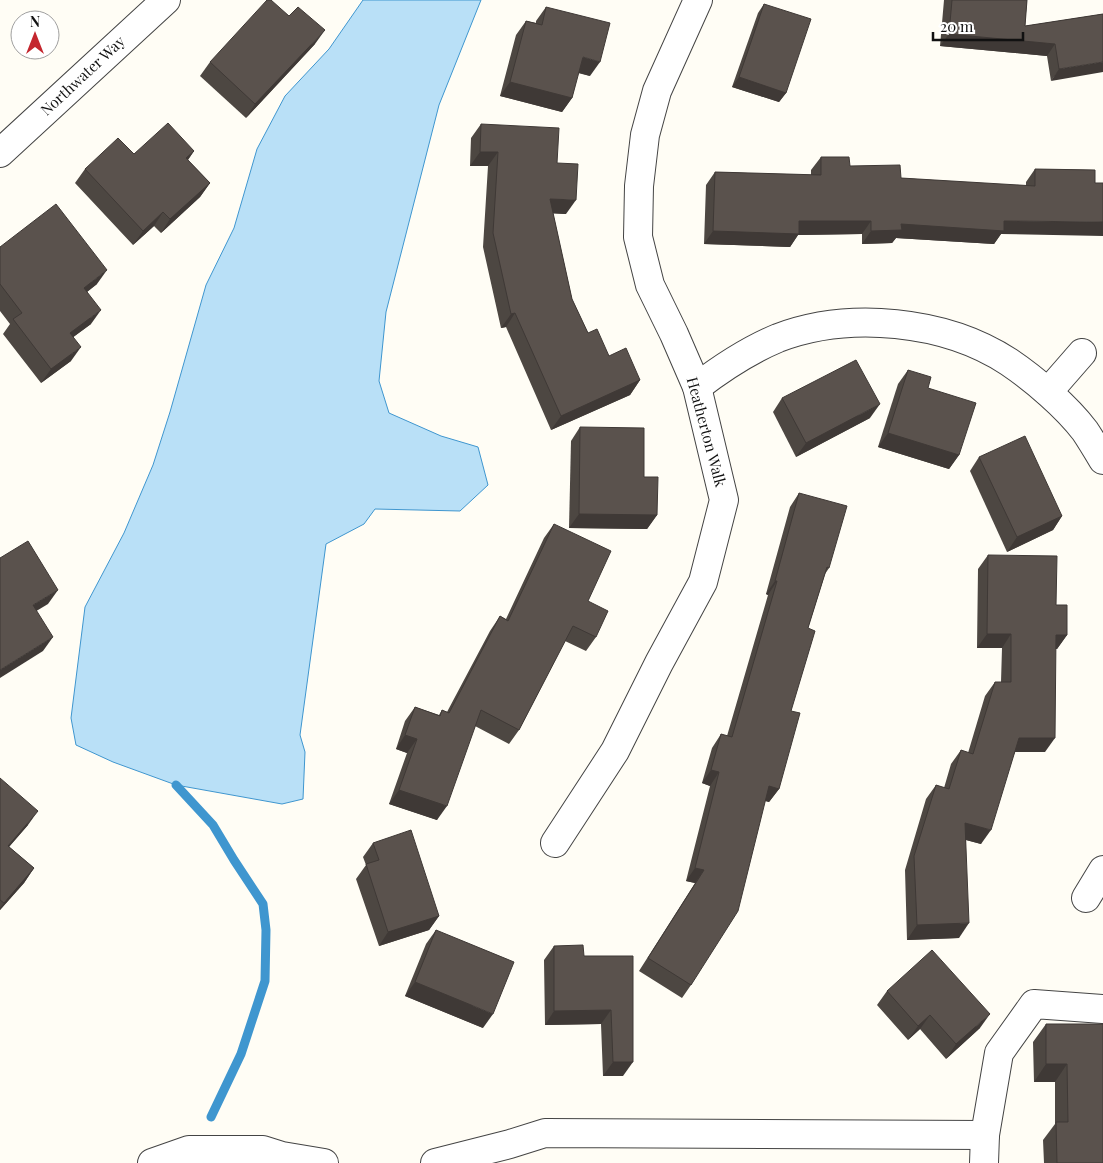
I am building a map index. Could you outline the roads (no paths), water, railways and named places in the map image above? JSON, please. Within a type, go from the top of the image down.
[{"type":"street","name":"Northwater Way","points":[[0,153],[166,0]]},
{"type":"street","name":"Heatherton Walk","points":[[555,843],[615,751],[659,663],[703,582],[724,500],[697,387],[650,285],[638,237],[639,186],[644,135],[656,91],[698,0]]},
{"type":"street","points":[[697,387],[738,357],[779,338],[828,325],[873,322],[923,328],[968,341],[1008,361],[1048,392],[1084,430],[1103,460]]},
{"type":"street","points":[[1048,392],[1082,353]]},
{"type":"street","points":[[1086,898],[1103,870]]},
{"type":"street","points":[[984,1163],[985,1135],[999,1053],[1034,1004],[1103,1009]]},
{"type":"street","points":[[435,1163],[510,1154],[545,1133],[985,1135]]},
{"type":"street","points":[[152,1163],[189,1150],[282,1156],[324,1163]]},
{"type":"water","points":[[363,0],[481,0],[439,105],[386,312],[379,381],[389,413],[441,436],[478,447],[488,485],[460,511],[375,509],[364,524],[326,544],[300,735],[305,752],[303,799],[282,804],[176,785],[113,762],[76,745],[71,718],[85,607],[124,533],[153,465],[206,285],[234,228],[257,149],[285,96],[329,49]]},
{"type":"waterway","points":[[176,785],[213,825],[263,904],[266,930],[265,981],[241,1054],[211,1117]]}]
